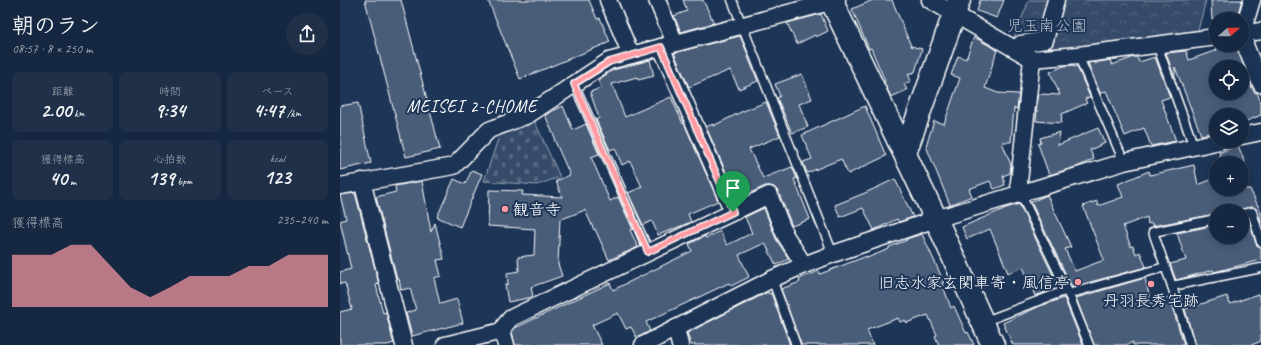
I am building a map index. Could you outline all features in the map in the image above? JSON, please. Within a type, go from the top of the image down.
[{"type":"street","points":[[608,0],[631,55]]},
{"type":"street","points":[[657,0],[668,45],[733,212]]},
{"type":"street","points":[[340,186],[454,166],[489,130],[528,115],[609,62],[833,0],[936,219],[993,345]]},
{"type":"street","points":[[930,0],[957,7],[1015,49],[1032,59],[1078,55],[1209,38]]},
{"type":"street","points":[[1015,49],[1020,44],[1045,40],[1056,0]]},
{"type":"street","points":[[1248,12],[1252,0]]},
{"type":"street","points":[[905,153],[957,7]]},
{"type":"street","points":[[1249,33],[1261,31]]},
{"type":"street","points":[[1248,52],[1261,84]]},
{"type":"street","points":[[1020,194],[1019,182],[1032,59]]},
{"type":"street","points":[[1249,135],[1261,132]]},
{"type":"street","points":[[643,345],[772,279],[833,254],[936,219],[1124,162],[1209,144]]},
{"type":"street","points":[[362,181],[404,345]]},
{"type":"street","points":[[445,345],[504,338],[505,324],[511,318],[769,195],[786,235],[804,265]]},
{"type":"street","points":[[676,328],[680,345]]},
{"type":"lane","points":[[732,0],[833,254]]},
{"type":"lane","points":[[1156,45],[1194,147]]},
{"type":"lane","points":[[1078,55],[1124,162]]},
{"type":"lane","points":[[574,84],[648,252]]},
{"type":"lane","points":[[1020,194],[1068,292],[1089,345]]},
{"type":"lane","points":[[1249,213],[1252,212],[1261,242]]},
{"type":"lane","points":[[1190,345],[1172,286],[1153,232],[1209,220]]},
{"type":"lane","points":[[983,322],[1068,292],[1165,267]]},
{"type":"lane","points":[[1172,286],[1261,268]]},
{"type":"lane","points":[[772,279],[796,345]]},
{"type":"green space","name":"児玉南公園","points":[[1029,0],[1206,0],[1197,34],[1032,51],[1013,40]]},
{"type":"green space","points":[[534,120],[560,177],[537,185],[484,181],[500,133]]},
{"type":"building","points":[[365,0],[401,0],[440,149],[406,157]]},
{"type":"building","points":[[488,0],[589,0],[597,19],[600,18],[610,42],[520,79]]},
{"type":"building","points":[[683,0],[703,0],[714,23],[681,32],[674,16],[687,11]]},
{"type":"building","points":[[873,0],[892,0],[911,46],[922,49],[915,72],[908,74],[911,81],[904,84],[907,90],[891,97],[871,48],[869,49],[852,9]]},
{"type":"building","points":[[980,0],[1004,0],[997,18],[977,11]]},
{"type":"building","points":[[1242,0],[1238,12],[1212,12],[1211,1]]},
{"type":"building","points":[[821,14],[828,31],[816,37],[815,35],[797,44],[787,23]]},
{"type":"building","points":[[740,36],[758,81],[739,89],[730,70],[689,87],[674,53]]},
{"type":"building","points":[[974,37],[997,50],[985,88],[998,93],[1019,94],[1017,109],[1014,108],[1011,142],[1002,142],[1011,165],[1010,173],[1003,176],[1005,185],[994,189],[990,181],[969,189],[972,196],[950,205],[926,146],[934,121],[944,124],[960,78],[951,75],[958,56],[966,59]]},
{"type":"building","points":[[1186,51],[1189,60],[1211,52],[1239,52],[1242,60],[1209,60],[1209,100],[1249,100],[1249,80],[1255,93],[1257,92],[1261,103],[1261,115],[1249,120],[1249,108],[1209,108],[1209,133],[1201,135],[1175,67],[1175,79],[1166,53]]},
{"type":"building","points":[[1137,57],[1139,62],[1155,57],[1170,97],[1161,100],[1176,141],[1151,146],[1144,128],[1125,136],[1106,91],[1100,93],[1088,63],[1094,62],[1095,64],[1110,60],[1112,65]]},
{"type":"building","points":[[650,60],[654,76],[638,80],[637,77],[612,84],[625,117],[671,97],[718,201],[688,214],[691,222],[658,235],[652,221],[643,225],[628,193],[642,187],[630,161],[622,165],[615,148],[610,150],[596,120],[599,118],[590,92],[601,88],[598,80],[613,70]]},
{"type":"building","points":[[1073,65],[1074,67],[1077,66],[1090,97],[1085,99],[1087,103],[1062,114],[1061,123],[1036,121],[1036,110],[1039,94],[1060,95],[1050,72],[1064,66]]},
{"type":"building","points":[[802,74],[812,99],[799,104],[808,127],[792,133],[777,98],[780,96],[775,84]]},
{"type":"building","points":[[766,102],[780,136],[749,149],[763,178],[792,167],[797,178],[794,179],[810,219],[792,226],[778,191],[774,187],[765,186],[738,199],[706,127],[713,124],[713,126],[741,112]]},
{"type":"building","points":[[358,103],[371,163],[340,170],[340,106]]},
{"type":"building","points":[[563,106],[573,130],[586,124],[599,154],[591,157],[610,201],[618,197],[633,229],[630,230],[638,247],[609,260],[585,210],[560,219],[558,264],[562,276],[531,287],[533,297],[508,302],[505,285],[508,284],[507,273],[519,271],[518,257],[534,255],[535,229],[488,226],[489,190],[523,191],[522,195],[562,197],[556,181],[570,175],[545,115]]},
{"type":"building","points":[[865,106],[886,156],[848,174],[841,159],[807,173],[803,162],[812,159],[802,135]]},
{"type":"building","points":[[1098,128],[1105,143],[1090,150],[1094,159],[1079,166],[1049,175],[1038,144],[1041,143],[1040,138],[1060,132],[1058,145]]},
{"type":"building","points":[[1231,148],[1239,148],[1242,156],[1220,156],[1219,153]]},
{"type":"building","points":[[1194,165],[1198,185],[1209,181],[1209,196],[1249,196],[1250,189],[1261,212],[1261,223],[1257,210],[1253,207],[1249,208],[1249,204],[1209,204],[1209,215],[1152,226],[1152,223],[1148,224],[1147,217],[1123,226],[1131,247],[1133,246],[1136,254],[1140,252],[1146,267],[1072,287],[1031,202],[1047,195],[1071,247],[1065,249],[1075,271],[1104,260],[1083,206],[1097,201],[1098,206],[1123,197],[1118,184],[1149,171],[1150,175]]},
{"type":"building","points":[[472,170],[482,174],[460,227],[437,217],[454,179],[465,184]]},
{"type":"building","points":[[895,179],[913,217],[899,222],[897,219],[874,230],[863,208],[840,217],[835,205]]},
{"type":"building","points":[[422,181],[431,232],[435,223],[444,259],[437,260],[441,276],[434,278],[440,304],[457,299],[463,323],[412,336],[406,313],[416,310],[410,288],[401,290],[399,279],[397,279],[376,197],[396,192],[395,186]]},
{"type":"building","points":[[355,193],[379,284],[376,285],[383,313],[386,312],[394,343],[387,345],[340,345],[340,312],[352,309],[345,283],[340,284],[340,272],[351,269],[340,221],[346,219],[340,195]]},
{"type":"building","points":[[1019,204],[1053,275],[1041,280],[1046,292],[1035,296],[1023,267],[1008,273],[990,229],[967,239],[962,227]]},
{"type":"building","points":[[764,208],[776,239],[789,259],[776,265],[765,243],[739,255],[749,277],[731,286],[729,283],[646,322],[650,331],[637,338],[631,327],[626,329],[618,313],[592,325],[602,345],[515,345],[512,332],[515,328],[610,283],[613,290],[692,251],[689,244],[705,236],[706,238],[720,231],[727,245],[752,233],[745,217]]},
{"type":"building","points":[[1249,221],[1256,244],[1261,247],[1261,260],[1214,272],[1213,270],[1176,280],[1170,264],[1186,260],[1177,233],[1209,226],[1209,244],[1249,244]]},
{"type":"building","points":[[922,234],[944,282],[942,283],[951,308],[954,306],[966,333],[968,332],[974,345],[939,345],[935,336],[937,335],[928,315],[906,323],[905,320],[900,322],[898,318],[867,330],[873,345],[801,345],[781,289],[800,282],[799,279],[819,271],[820,274],[867,256],[867,258],[889,249],[889,247],[907,240],[906,239]]},
{"type":"building","points":[[1145,278],[1151,303],[1169,297],[1184,345],[1133,345],[1133,342],[1126,345],[1094,345],[1076,298]]},
{"type":"building","points":[[768,292],[769,294],[771,293],[790,345],[691,345],[687,333]]},
{"type":"building","points":[[1258,294],[1261,302],[1261,341],[1252,345],[1195,345],[1185,309],[1227,296],[1230,304]]},
{"type":"building","points":[[1064,298],[1083,345],[1013,345],[1003,323],[1040,306]]},
{"type":"place","name":"観音寺","points":[[505,209]]},
{"type":"place","name":"旧志水家玄関車寄・風信亭","points":[[1078,282]]},
{"type":"place","name":"丹羽長秀宅跡","points":[[1151,284]]},
{"type":"district","name":"MEISEI 2-CHOME","points":[[472,106]]},
{"type":"route","points":[[661,47],[733,212],[648,252],[574,84],[609,62],[661,47]]}]
